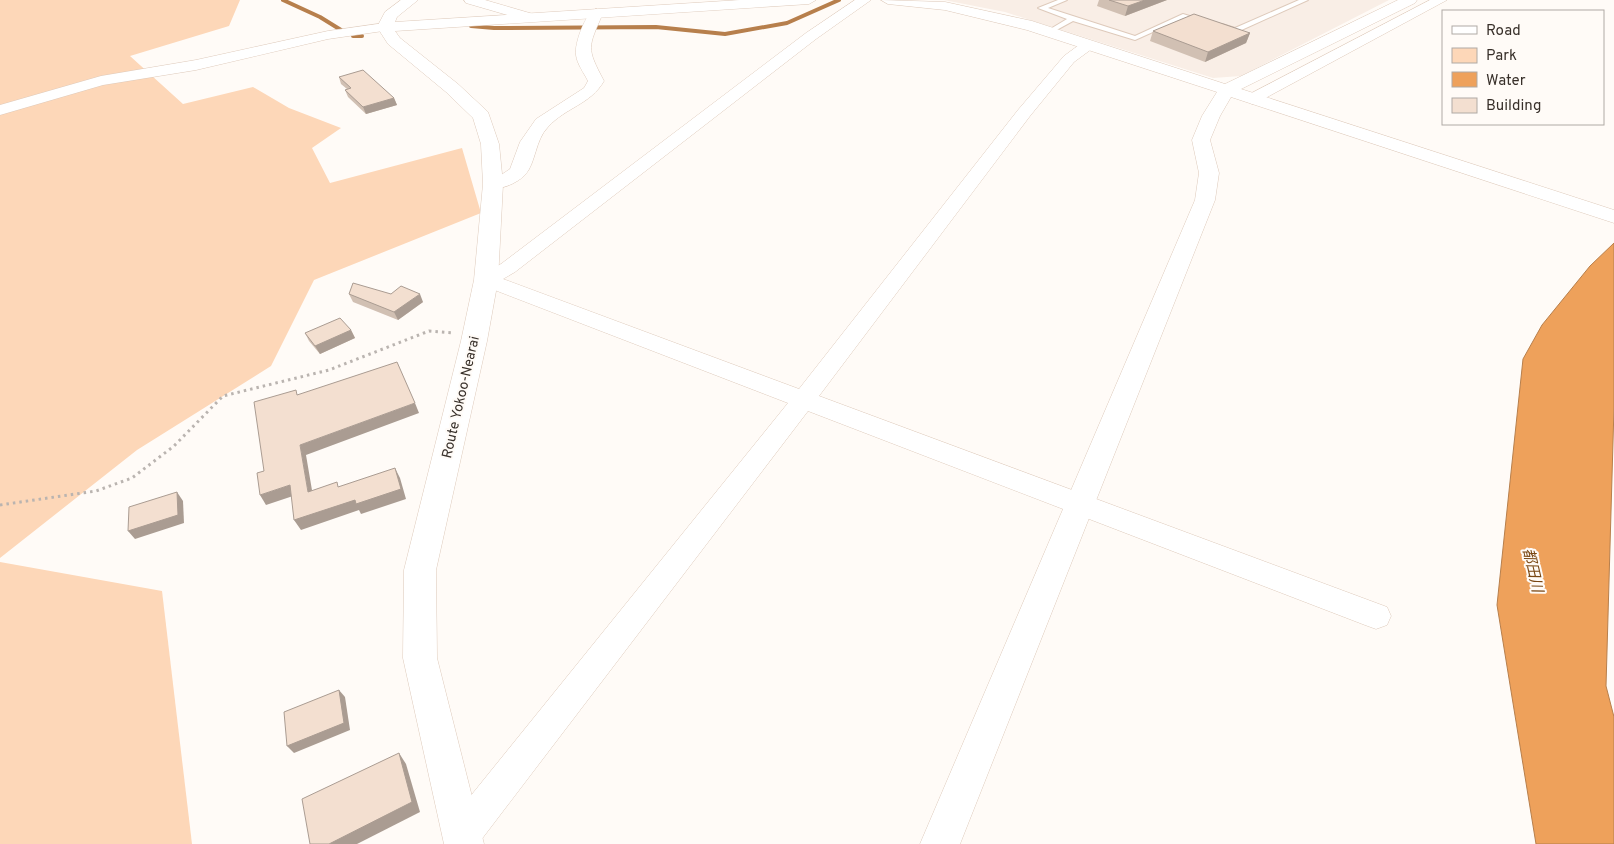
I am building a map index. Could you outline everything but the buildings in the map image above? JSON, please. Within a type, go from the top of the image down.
[{"type":"street","points":[[385,27],[390,15],[411,0]]},
{"type":"street","points":[[471,0],[528,17]]},
{"type":"street","points":[[0,110],[101,81],[196,65],[328,35],[385,27],[712,3],[809,0]]},
{"type":"street","points":[[486,280],[515,263],[812,36],[864,0]]},
{"type":"street","points":[[888,0],[973,12],[1049,32],[1605,214]]},
{"type":"street","points":[[940,844],[1205,200],[1209,173],[1201,140],[1210,116],[1228,90],[1410,0]]},
{"type":"street","points":[[1252,99],[1440,0]]},
{"type":"street","points":[[493,184],[504,181],[518,172],[529,142],[542,124],[565,106],[590,91],[596,81],[583,55],[584,40],[596,13]]},
{"type":"street","name":"Route Yokoo-Nearai","points":[[385,27],[394,41],[452,88],[482,116],[490,144],[493,184],[486,280],[474,341],[420,570],[420,658],[463,841]]},
{"type":"street","points":[[463,841],[1024,113],[1069,59],[1088,45]]},
{"type":"street","points":[[486,280],[803,398],[1078,506],[1376,616]]},
{"type":"lane","points":[[1064,0],[1041,8],[1135,38],[1183,16],[1234,31],[1305,0]]},
{"type":"lane","points":[[1049,32],[1073,18]]},
{"type":"path","points":[[0,506],[90,491],[134,476],[148,468],[187,434],[212,403],[234,392],[329,370],[429,331],[455,334],[474,341]]},
{"type":"shaded area","points":[[944,0],[1389,0],[1241,76],[1213,78],[1005,12]]},
{"type":"green space","points":[[0,0],[240,0],[229,26],[130,56],[183,104],[253,87],[289,108],[341,128],[312,148],[330,183],[462,148],[481,213],[314,280],[271,366],[137,450],[0,558]]},
{"type":"green space","points":[[0,562],[162,591],[192,844],[0,844]]},
{"type":"water","name":"都田川","points":[[1614,243],[1614,407],[1606,686],[1614,717],[1614,844],[1536,844],[1497,605],[1523,359],[1542,325],[1590,266]]},
{"type":"waterway","points":[[283,0],[320,17],[341,30]]},
{"type":"waterway","points":[[471,26],[494,28],[656,27],[725,34],[787,23],[839,0]]},
{"type":"waterway","points":[[353,36],[362,36]]}]
